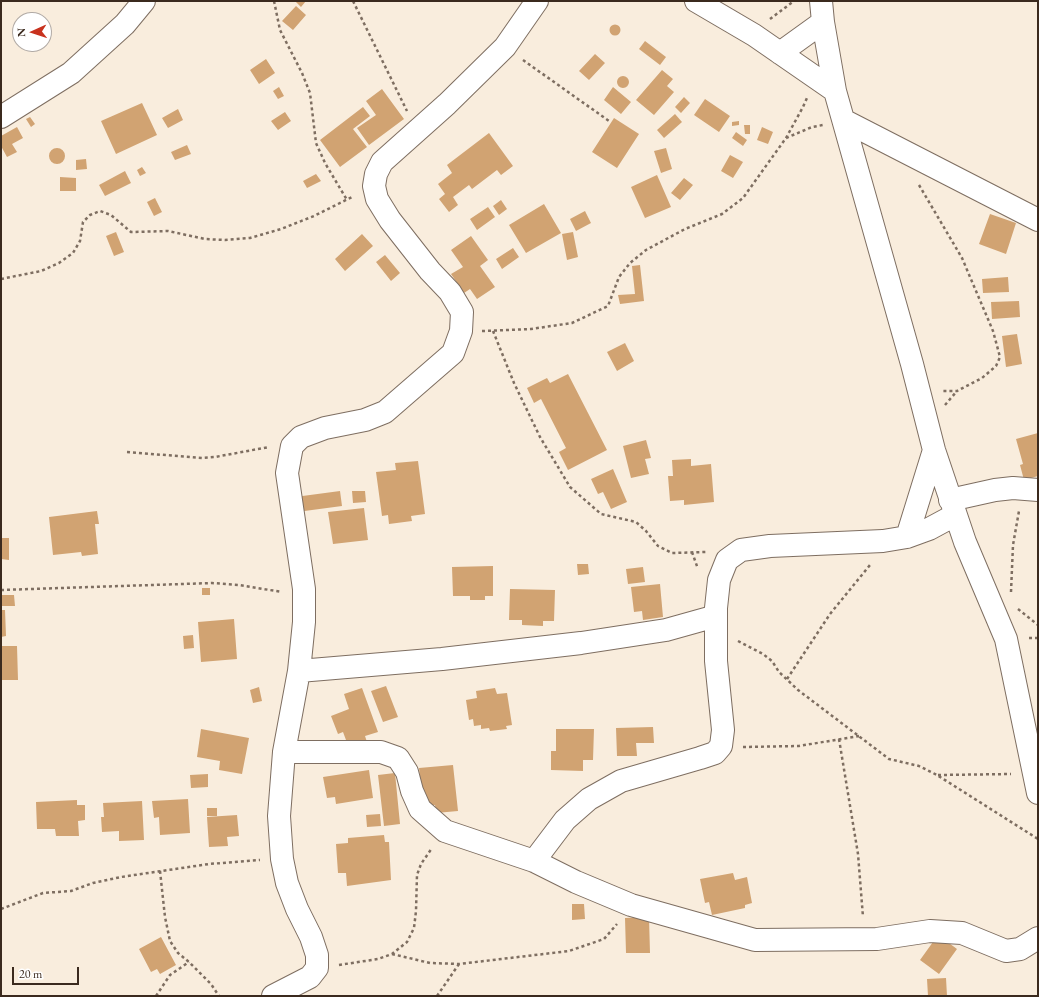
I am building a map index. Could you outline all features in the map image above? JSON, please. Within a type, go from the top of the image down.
[{"type":"street","points":[[1,117],[76,68],[125,24],[144,1]]},
{"type":"street","points":[[273,996],[310,977],[317,968],[317,955],[311,937],[290,890],[282,859],[279,816],[284,752],[299,671],[304,599],[297,532],[289,493],[287,473],[292,446],[301,437],[325,428],[365,420],[385,412],[453,353],[462,330],[462,312],[450,292],[430,271],[390,220],[377,199],[374,186],[376,174],[382,162],[453,99],[505,47],[537,1]]},
{"type":"street","points":[[696,1],[754,35],[835,92]]},
{"type":"street","points":[[780,53],[822,12]]},
{"type":"street","points":[[822,12],[835,92],[844,120],[934,450],[953,508],[1006,639],[1036,783]]},
{"type":"street","points":[[844,120],[1038,220]]},
{"type":"street","points":[[907,538],[934,450]]},
{"type":"street","points":[[534,861],[565,820],[589,799],[621,780],[715,753],[721,746],[723,730],[716,661],[716,621],[719,580],[727,560],[741,550],[770,546],[883,541],[907,538],[929,529],[953,508],[989,491],[1030,489]]},
{"type":"street","points":[[299,671],[442,659],[566,645],[716,621]]},
{"type":"street","points":[[284,752],[381,752],[398,758],[407,772],[412,791],[420,809],[445,831],[534,861],[576,882],[631,905],[756,940],[877,940],[930,931],[962,933],[1006,951],[1020,949],[1038,938]]},
{"type":"path","points":[[274,1],[280,30],[302,73],[310,93],[316,143],[325,163],[347,200]]},
{"type":"path","points":[[353,1],[417,131]]},
{"type":"path","points":[[754,35],[780,11],[794,1]]},
{"type":"path","points":[[505,47],[608,121]]},
{"type":"path","points":[[462,330],[493,332],[531,329],[572,323],[608,306],[619,277],[630,263],[646,250],[685,229],[722,214],[743,198],[786,138],[803,107],[814,77]]},
{"type":"path","points":[[786,138],[812,127],[844,120]]},
{"type":"path","points":[[918,183],[962,258],[994,331],[1000,357],[996,366],[982,378],[957,391],[918,388]]},
{"type":"path","points":[[1,279],[40,271],[59,263],[73,253],[80,241],[83,222],[90,215],[100,211],[111,215],[131,232],[168,231],[205,239],[225,240],[250,238],[281,229],[314,216],[374,186]]},
{"type":"path","points":[[493,332],[514,384],[540,438],[570,488],[601,514],[636,522],[646,531],[658,546],[672,553],[741,550]]},
{"type":"path","points":[[127,452],[215,458],[262,448],[292,446]]},
{"type":"path","points":[[1011,595],[1013,545],[1030,489]]},
{"type":"path","points":[[787,679],[830,614],[872,562],[883,541]]},
{"type":"path","points":[[1,590],[212,583],[277,590],[304,599]]},
{"type":"path","points":[[716,621],[741,643],[763,654],[772,661],[798,690],[889,759],[919,766],[937,775],[1038,840]]},
{"type":"path","points":[[721,746],[760,748],[791,747],[859,736]]},
{"type":"path","points":[[839,739],[858,854],[864,940]]},
{"type":"path","points":[[937,775],[1036,783]]},
{"type":"path","points":[[317,968],[378,959],[392,954],[406,942],[414,928],[417,875],[421,864],[445,831]]},
{"type":"path","points":[[1,909],[43,893],[71,891],[93,883],[160,871],[209,864],[282,859]]},
{"type":"path","points":[[160,871],[165,917],[170,941],[178,953],[211,984],[219,996]]},
{"type":"path","points":[[392,954],[430,962],[459,964],[569,951],[604,939],[631,905]]},
{"type":"path","points":[[156,996],[170,975],[189,962]]},
{"type":"path","points":[[437,996],[459,964]]},
{"type":"building","points":[[295,1],[306,1],[301,7]]},
{"type":"building","points":[[296,6],[306,15],[293,30],[282,21]]},
{"type":"building","points":[[615,24],[619,26],[621,30],[619,34],[615,36],[611,34],[609,30],[611,26]]},
{"type":"building","points":[[645,41],[666,57],[660,65],[639,49]]},
{"type":"building","points":[[595,54],[605,63],[589,80],[579,71]]},
{"type":"building","points":[[266,59],[275,73],[259,84],[250,70]]},
{"type":"building","points":[[662,70],[673,79],[667,86],[674,92],[654,115],[636,100]]},
{"type":"building","points":[[621,76],[625,76],[629,82],[625,88],[621,88],[617,84],[617,80]]},
{"type":"building","points":[[279,87],[284,96],[278,99],[273,91]]},
{"type":"building","points":[[613,87],[631,102],[621,114],[604,100]]},
{"type":"building","points":[[382,89],[404,119],[369,145],[357,128],[376,115],[366,101]]},
{"type":"building","points":[[684,97],[690,103],[681,113],[675,107]]},
{"type":"building","points":[[705,99],[730,116],[719,132],[694,115]]},
{"type":"building","points":[[142,103],[157,135],[116,154],[101,121]]},
{"type":"building","points":[[363,107],[370,116],[353,129],[367,147],[340,167],[320,140]]},
{"type":"building","points":[[178,109],[183,120],[168,128],[162,118]]},
{"type":"building","points":[[285,112],[291,121],[278,130],[271,121]]},
{"type":"building","points":[[675,114],[682,122],[664,138],[657,130]]},
{"type":"building","points":[[30,117],[35,124],[31,127],[26,119]]},
{"type":"building","points":[[614,118],[639,134],[617,168],[592,152]]},
{"type":"building","points":[[739,121],[739,125],[732,126],[732,122]]},
{"type":"building","points":[[744,125],[750,125],[750,134],[745,134]]},
{"type":"building","points":[[17,127],[23,138],[12,144],[17,152],[7,157],[1,146],[1,136]]},
{"type":"building","points":[[762,127],[773,132],[768,144],[757,140]]},
{"type":"building","points":[[736,132],[747,140],[743,146],[732,138]]},
{"type":"building","points":[[489,133],[513,166],[501,175],[497,170],[472,189],[469,185],[453,197],[458,205],[449,212],[439,199],[445,194],[438,184],[452,173],[447,165]]},
{"type":"building","points":[[187,145],[191,154],[175,160],[171,152]]},
{"type":"building","points":[[57,148],[64,153],[65,156],[60,163],[57,164],[50,159],[49,156],[54,149]]},
{"type":"building","points":[[666,148],[672,169],[661,173],[654,151]]},
{"type":"building","points":[[730,155],[743,162],[733,178],[721,171]]},
{"type":"building","points":[[86,159],[87,169],[76,170],[76,160]]},
{"type":"building","points":[[142,167],[146,173],[140,176],[137,170]]},
{"type":"building","points":[[125,171],[131,183],[105,196],[99,185]]},
{"type":"building","points":[[316,174],[321,181],[307,188],[303,181]]},
{"type":"building","points":[[657,175],[671,207],[645,218],[631,187]]},
{"type":"building","points":[[60,177],[76,178],[76,191],[60,191]]},
{"type":"building","points":[[684,178],[693,185],[680,200],[671,193]]},
{"type":"building","points":[[155,198],[162,212],[154,216],[147,202]]},
{"type":"building","points":[[501,200],[507,209],[499,215],[493,206]]},
{"type":"building","points":[[544,204],[561,233],[526,253],[509,225]]},
{"type":"building","points":[[488,207],[495,217],[477,230],[470,219]]},
{"type":"building","points":[[585,211],[591,223],[576,231],[570,219]]},
{"type":"building","points":[[990,214],[1016,223],[1006,254],[979,244]]},
{"type":"building","points":[[116,232],[124,252],[114,256],[106,236]]},
{"type":"building","points":[[573,232],[578,257],[567,260],[562,234]]},
{"type":"building","points":[[362,234],[373,246],[345,271],[335,259]]},
{"type":"building","points":[[471,236],[488,260],[480,266],[495,287],[477,299],[470,289],[464,293],[451,274],[463,267],[451,250]]},
{"type":"building","points":[[513,248],[519,257],[502,269],[496,259]]},
{"type":"building","points":[[385,255],[400,273],[391,281],[376,262]]},
{"type":"building","points":[[640,265],[644,301],[620,304],[618,295],[635,294],[632,266]]},
{"type":"building","points":[[1008,277],[1009,292],[983,293],[982,279]]},
{"type":"building","points":[[1019,301],[1020,317],[992,319],[991,302]]},
{"type":"building","points":[[1017,334],[1022,364],[1006,367],[1002,336]]},
{"type":"building","points":[[625,343],[634,361],[617,371],[607,352]]},
{"type":"building","points":[[568,374],[607,450],[568,470],[559,452],[566,448],[541,399],[534,403],[527,388],[547,378],[550,383]]},
{"type":"building","points":[[1038,433],[1038,476],[1024,480],[1020,465],[1023,464],[1016,439]]},
{"type":"building","points":[[646,440],[651,458],[645,459],[649,474],[631,478],[623,446]]},
{"type":"building","points":[[691,459],[691,466],[711,464],[714,502],[684,505],[684,500],[670,501],[668,476],[673,476],[672,460]]},
{"type":"building","points":[[418,461],[425,514],[411,516],[412,521],[389,524],[388,515],[382,516],[376,472],[396,470],[395,463]]},
{"type":"building","points":[[613,469],[627,502],[611,509],[603,492],[598,494],[591,479]]},
{"type":"building","points":[[340,491],[342,506],[297,512],[295,497]]},
{"type":"building","points":[[352,491],[365,491],[366,502],[353,503]]},
{"type":"building","points":[[364,508],[368,540],[333,544],[328,512]]},
{"type":"building","points":[[97,511],[99,524],[95,524],[98,554],[82,556],[81,552],[53,555],[49,517]]},
{"type":"building","points":[[1,538],[9,538],[9,560],[1,559]]},
{"type":"building","points":[[577,564],[588,564],[589,574],[578,575]]},
{"type":"building","points":[[493,566],[493,596],[485,596],[485,600],[470,600],[470,596],[453,596],[452,567]]},
{"type":"building","points":[[643,567],[645,582],[628,584],[626,569]]},
{"type":"building","points":[[660,584],[663,617],[643,620],[642,611],[634,612],[631,587]]},
{"type":"building","points":[[202,588],[210,588],[210,595],[202,595]]},
{"type":"building","points":[[510,589],[555,590],[554,621],[543,621],[543,626],[522,625],[522,620],[509,620]]},
{"type":"building","points":[[1,595],[14,595],[15,606],[1,606]]},
{"type":"building","points":[[1,610],[5,610],[6,636],[1,637]]},
{"type":"building","points":[[234,619],[237,659],[201,662],[198,622]]},
{"type":"building","points":[[193,635],[194,648],[184,649],[183,636]]},
{"type":"building","points":[[1,646],[17,646],[18,680],[1,680]]},
{"type":"building","points":[[386,686],[398,717],[383,722],[371,691]]},
{"type":"building","points":[[259,687],[262,701],[253,703],[250,690]]},
{"type":"building","points":[[362,688],[378,732],[365,736],[367,742],[349,748],[343,732],[338,734],[331,716],[349,709],[344,694]]},
{"type":"building","points":[[495,688],[497,694],[507,693],[512,725],[506,726],[507,729],[490,731],[489,728],[481,729],[481,725],[474,726],[473,719],[469,720],[466,700],[477,698],[476,691]]},
{"type":"building","points":[[653,727],[654,743],[636,743],[637,756],[617,756],[616,728]]},
{"type":"building","points":[[201,729],[249,738],[242,774],[219,770],[220,761],[197,757]]},
{"type":"building","points":[[556,729],[594,729],[593,760],[583,760],[583,771],[551,770],[551,751],[556,751]]},
{"type":"building","points":[[453,765],[458,811],[436,813],[435,805],[423,806],[419,768]]},
{"type":"building","points":[[369,770],[373,798],[336,804],[335,797],[327,798],[323,777]]},
{"type":"building","points":[[395,773],[400,824],[384,826],[378,775]]},
{"type":"building","points":[[208,774],[208,787],[191,788],[190,775]]},
{"type":"building","points":[[188,799],[190,833],[160,835],[159,817],[154,818],[152,801]]},
{"type":"building","points":[[77,800],[77,805],[85,805],[85,820],[78,821],[79,836],[56,836],[55,829],[37,829],[36,802]]},
{"type":"building","points":[[142,801],[144,840],[119,841],[119,831],[102,832],[101,817],[104,817],[103,803]]},
{"type":"building","points":[[207,808],[217,808],[217,816],[207,816]]},
{"type":"building","points":[[380,814],[381,826],[367,827],[366,815]]},
{"type":"building","points":[[237,815],[239,836],[227,837],[228,846],[209,847],[207,817]]},
{"type":"building","points":[[384,835],[385,842],[389,842],[391,880],[347,886],[346,873],[338,873],[336,844],[348,843],[348,838]]},
{"type":"building","points":[[733,873],[735,880],[747,877],[752,903],[745,905],[745,908],[712,915],[709,902],[705,903],[700,879]]},
{"type":"building","points":[[572,904],[584,904],[585,919],[572,920]]},
{"type":"building","points":[[649,917],[650,953],[626,953],[625,918]]},
{"type":"building","points":[[938,935],[957,949],[939,974],[920,960]]},
{"type":"building","points":[[161,937],[176,965],[160,974],[157,969],[151,972],[139,949]]},
{"type":"building","points":[[946,978],[947,996],[928,996],[927,979]]}]
